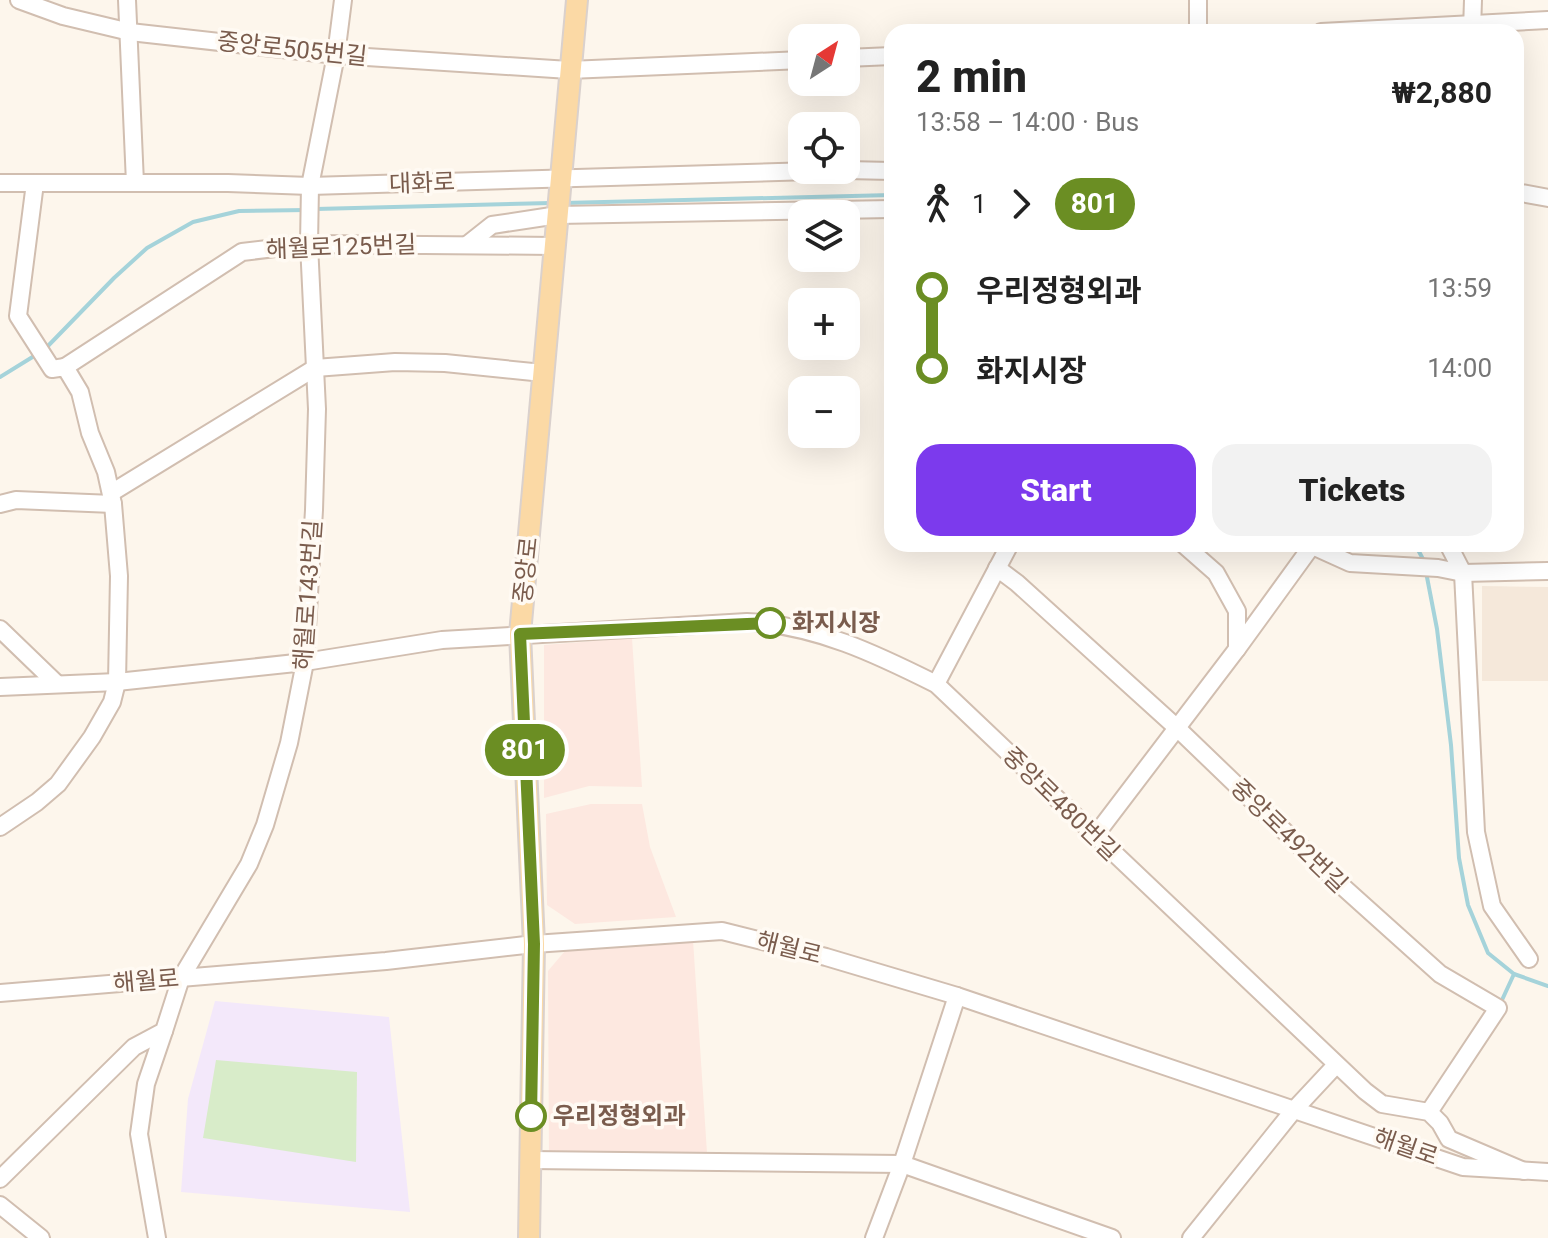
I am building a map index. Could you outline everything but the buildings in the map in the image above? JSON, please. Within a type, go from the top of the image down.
[{"type":"main road","name":"중앙로","points":[[529,1238],[534,944],[520,634],[577,0]]},
{"type":"street","name":"중앙로505번길","points":[[19,0],[63,16],[130,32],[336,55],[569,70],[788,61]]},
{"type":"street","points":[[127,0],[135,183]]},
{"type":"street","name":"해월로143번길","points":[[157,1238],[139,1134],[146,1084],[181,978],[249,864],[265,825],[289,743],[305,662],[317,409],[310,203],[343,0]]},
{"type":"street","points":[[1198,0],[1198,24]]},
{"type":"street","points":[[1472,24],[1473,0]]},
{"type":"street","points":[[1505,24],[1548,20]]},
{"type":"street","points":[[860,57],[884,56]]},
{"type":"street","name":"대화로","points":[[860,170],[884,171]]},
{"type":"street","name":"대화로","points":[[0,183],[228,183],[310,203],[560,179],[788,172]]},
{"type":"street","points":[[0,827],[58,784],[92,737],[112,702],[117,682],[119,576],[112,499],[80,392],[32,337],[18,316],[35,183]]},
{"type":"street","points":[[1524,194],[1548,198]]},
{"type":"street","points":[[468,244],[492,225],[558,215],[884,209]]},
{"type":"street","name":"해월로125번길","points":[[58,366],[242,252],[309,244],[555,246]]},
{"type":"street","points":[[0,504],[16,500],[112,499],[315,368],[395,362],[445,363],[543,373]]},
{"type":"street","points":[[936,684],[1006,552]]},
{"type":"street","points":[[1192,552],[1216,573],[1237,611],[1237,649]]},
{"type":"street","points":[[1094,837],[1237,649],[1305,552]]},
{"type":"street","points":[[1326,552],[1350,563],[1438,568],[1463,573],[1548,571]]},
{"type":"street","points":[[1452,552],[1463,573],[1476,832],[1492,906],[1529,959]]},
{"type":"street","name":"중앙로492번길","points":[[997,568],[1176,727],[1332,877],[1440,974],[1498,1008],[1429,1112]]},
{"type":"street","name":"중앙로480번길","points":[[0,687],[117,682],[305,662],[442,640],[520,634],[770,623],[804,629],[868,650],[936,684],[1335,1066],[1382,1104],[1429,1112]]},
{"type":"street","points":[[0,629],[56,683]]},
{"type":"street","name":"해월로","points":[[0,993],[386,961],[534,944],[722,931],[826,957],[957,996],[1463,1167],[1548,1172]]},
{"type":"street","points":[[874,1238],[902,1164],[957,996]]},
{"type":"street","points":[[0,1179],[134,1047],[164,1031]]},
{"type":"street","points":[[1191,1238],[1293,1111],[1335,1066]]},
{"type":"street","points":[[1429,1112],[1449,1139],[1524,1171]]},
{"type":"street","points":[[1441,1158],[1449,1139]]},
{"type":"street","points":[[530,1160],[902,1164],[1112,1238]]},
{"type":"street","points":[[0,1205],[41,1238]]},
{"type":"shaded area","points":[[1482,586],[1548,587],[1548,681],[1482,681]]},
{"type":"shaded area","points":[[632,638],[642,787],[589,786],[544,798],[544,645]]},
{"type":"shaded area","points":[[591,804],[642,804],[650,847],[676,917],[575,924],[547,905],[546,814]]},
{"type":"shaded area","points":[[693,940],[707,1153],[549,1154],[548,971],[565,951]]},
{"type":"shaded area","points":[[215,1001],[389,1017],[410,1212],[181,1192],[188,1099]]},
{"type":"green space","points":[[216,1060],[357,1072],[356,1162],[203,1138]]},
{"type":"waterway","points":[[564,203],[884,195]]},
{"type":"waterway","points":[[316,209],[551,203]]},
{"type":"waterway","points":[[46,348],[147,248],[193,222],[239,211],[307,210]]},
{"type":"waterway","points":[[0,377],[39,353]]},
{"type":"waterway","points":[[1419,552],[1425,563]]},
{"type":"waterway","points":[[1426,572],[1437,629],[1451,745],[1459,858],[1468,905],[1488,953],[1514,974],[1548,986]]},
{"type":"waterway","points":[[1502,1000],[1514,974]]},
{"type":"bus line","name":"801","points":[[531,1116],[534,944],[520,634],[770,623]]},
{"type":"place","name":"화지시장","points":[[770,623]]},
{"type":"place","name":"우리정형외과","points":[[531,1116]]}]
